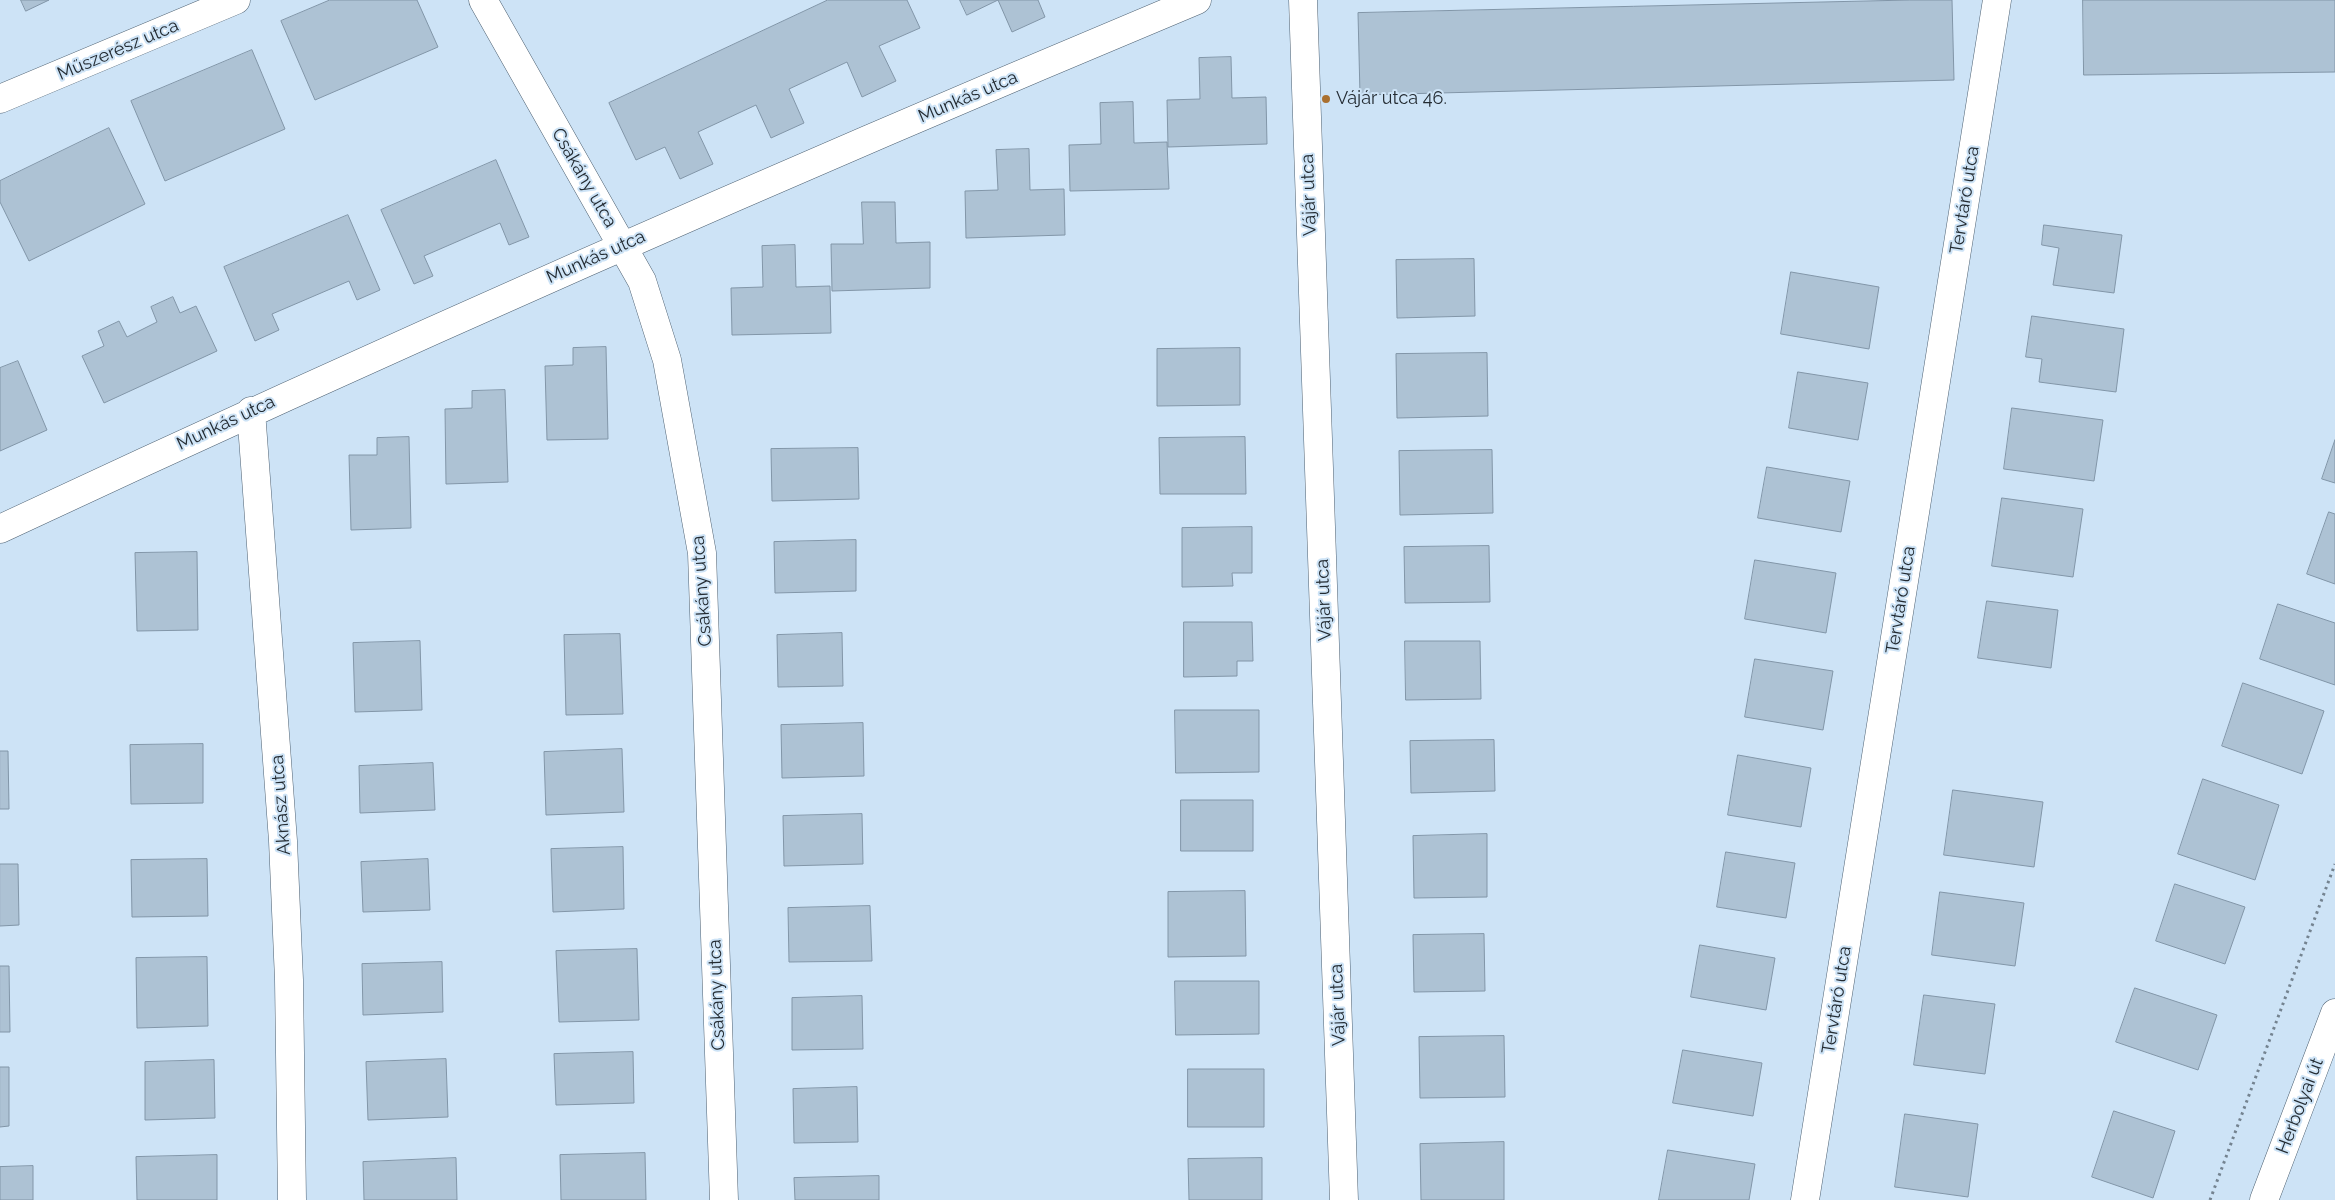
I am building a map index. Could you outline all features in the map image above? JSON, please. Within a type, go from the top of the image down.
[{"type":"street","name":"Műszerész utca","points":[[0,99],[236,0]]},
{"type":"street","name":"Csákány utca","points":[[483,0],[642,281],[666,360],[702,553],[724,1200]]},
{"type":"street","name":"Munkás utca","points":[[0,529],[252,411],[622,245],[1197,0]]},
{"type":"street","name":"Vájár utca","points":[[1303,0],[1344,1200]]},
{"type":"street","name":"Tervtáró utca","points":[[1805,1200],[1997,0]]},
{"type":"street","name":"Aknász utca","points":[[252,411],[284,841],[289,990],[292,1200]]},
{"type":"street","name":"Herbolyai út","points":[[2264,1200],[2335,1013]]},
{"type":"path","points":[[2210,1200],[2335,864]]},
{"type":"building","points":[[21,0],[49,0],[26,11]]},
{"type":"building","points":[[330,0],[417,0],[438,47],[315,100],[281,21]]},
{"type":"building","points":[[828,0],[907,0],[920,28],[879,46],[896,81],[862,97],[847,62],[789,89],[804,123],[771,138],[756,105],[698,132],[713,164],[680,179],[665,147],[636,160],[609,103]]},
{"type":"building","points":[[960,0],[998,0],[967,15]]},
{"type":"building","points":[[998,0],[1038,0],[1045,17],[1012,32]]},
{"type":"building","points":[[1952,0],[1954,80],[1360,95],[1358,13]]},
{"type":"building","points":[[2083,0],[2335,0],[2335,72],[2084,75]]},
{"type":"building","points":[[252,50],[285,129],[165,181],[131,101]]},
{"type":"building","points":[[1231,57],[1232,98],[1266,97],[1267,144],[1168,147],[1167,100],[1200,99],[1199,58]]},
{"type":"building","points":[[1133,102],[1134,143],[1167,142],[1169,189],[1070,191],[1069,145],[1101,144],[1100,103]]},
{"type":"building","points":[[109,128],[145,204],[29,261],[0,202],[0,181]]},
{"type":"building","points":[[1029,149],[1030,190],[1064,189],[1065,235],[966,238],[965,191],[998,190],[996,150]]},
{"type":"building","points":[[496,160],[529,237],[509,245],[500,223],[424,256],[433,276],[414,284],[381,210]]},
{"type":"building","points":[[862,202],[895,202],[896,243],[930,242],[930,288],[832,291],[831,244],[863,244]]},
{"type":"building","points":[[348,215],[380,290],[357,300],[349,281],[272,314],[279,330],[255,341],[224,267]]},
{"type":"building","points":[[2044,225],[2122,235],[2114,293],[2053,285],[2059,248],[2042,245]]},
{"type":"building","points":[[795,245],[796,287],[830,286],[831,333],[732,335],[731,288],[763,287],[762,246]]},
{"type":"building","points":[[1474,259],[1475,316],[1397,318],[1396,260]]},
{"type":"building","points":[[1791,272],[1879,287],[1869,349],[1781,334]]},
{"type":"building","points":[[173,297],[180,313],[196,306],[217,351],[104,403],[82,356],[104,346],[98,331],[119,321],[127,337],[157,322],[151,307]]},
{"type":"building","points":[[2032,316],[2124,329],[2116,392],[2039,382],[2042,359],[2026,357]]},
{"type":"building","points":[[606,347],[608,439],[547,440],[545,366],[573,365],[573,348]]},
{"type":"building","points":[[1240,348],[1240,405],[1157,406],[1157,349]]},
{"type":"building","points":[[1487,353],[1488,416],[1397,418],[1396,354]]},
{"type":"building","points":[[18,361],[47,430],[0,451],[0,368]]},
{"type":"building","points":[[1798,372],[1868,383],[1858,440],[1789,428]]},
{"type":"building","points":[[505,390],[508,482],[446,484],[445,409],[472,408],[472,391]]},
{"type":"building","points":[[2012,408],[2103,420],[2094,481],[2004,469]]},
{"type":"building","points":[[409,437],[411,528],[351,530],[349,455],[377,455],[377,438]]},
{"type":"building","points":[[1245,437],[1246,494],[1160,494],[1159,438]]},
{"type":"building","points":[[2335,440],[2335,483],[2322,479]]},
{"type":"building","points":[[858,448],[859,499],[772,501],[771,449]]},
{"type":"building","points":[[1492,450],[1493,513],[1400,515],[1399,451]]},
{"type":"building","points":[[1767,467],[1850,481],[1841,532],[1758,518]]},
{"type":"building","points":[[2002,498],[2083,509],[2073,577],[1992,566]]},
{"type":"building","points":[[2329,512],[2335,514],[2335,584],[2307,574]]},
{"type":"building","points":[[1252,527],[1252,573],[1232,573],[1233,586],[1182,587],[1182,528]]},
{"type":"building","points":[[856,540],[856,591],[775,593],[774,542]]},
{"type":"building","points":[[1489,546],[1490,602],[1405,603],[1404,547]]},
{"type":"building","points":[[197,552],[198,630],[137,631],[135,553]]},
{"type":"building","points":[[1755,560],[1836,573],[1826,633],[1745,619]]},
{"type":"building","points":[[1987,601],[2058,610],[2051,668],[1978,658]]},
{"type":"building","points":[[2278,604],[2335,623],[2335,685],[2260,659]]},
{"type":"building","points":[[1184,622],[1252,622],[1253,661],[1237,661],[1237,676],[1184,677]]},
{"type":"building","points":[[842,633],[843,686],[778,687],[777,635]]},
{"type":"building","points":[[620,634],[623,714],[566,715],[564,635]]},
{"type":"building","points":[[420,641],[422,710],[355,712],[353,643]]},
{"type":"building","points":[[1405,641],[1480,641],[1481,699],[1406,700]]},
{"type":"building","points":[[1755,659],[1833,671],[1823,730],[1745,717]]},
{"type":"building","points":[[2243,683],[2324,711],[2302,774],[2222,746]]},
{"type":"building","points":[[1175,710],[1259,710],[1259,772],[1176,773]]},
{"type":"building","points":[[863,723],[864,776],[782,778],[781,725]]},
{"type":"building","points":[[1494,740],[1495,791],[1411,793],[1410,741]]},
{"type":"building","points":[[203,744],[203,803],[131,804],[130,745]]},
{"type":"building","points":[[622,749],[624,812],[546,815],[544,752]]},
{"type":"building","points":[[0,751],[8,751],[9,809],[0,809]]},
{"type":"building","points":[[1738,755],[1811,768],[1801,827],[1728,815]]},
{"type":"building","points":[[433,763],[435,810],[360,813],[359,766]]},
{"type":"building","points":[[2203,779],[2279,805],[2255,880],[2178,854]]},
{"type":"building","points":[[1953,790],[2043,802],[2034,867],[1944,855]]},
{"type":"building","points":[[1181,800],[1253,800],[1253,851],[1181,851]]},
{"type":"building","points":[[862,814],[863,864],[784,866],[783,816]]},
{"type":"building","points":[[1487,834],[1487,897],[1414,898],[1413,836]]},
{"type":"building","points":[[623,847],[624,909],[553,912],[551,849]]},
{"type":"building","points":[[1726,852],[1795,863],[1786,918],[1717,907]]},
{"type":"building","points":[[207,859],[208,916],[132,917],[131,860]]},
{"type":"building","points":[[428,859],[430,910],[363,912],[361,862]]},
{"type":"building","points":[[0,864],[18,864],[19,925],[0,926]]},
{"type":"building","points":[[2175,884],[2245,907],[2225,964],[2156,941]]},
{"type":"building","points":[[1245,891],[1246,956],[1168,957],[1168,892]]},
{"type":"building","points":[[1940,892],[2024,903],[2015,966],[1932,955]]},
{"type":"building","points":[[870,906],[872,961],[789,962],[788,908]]},
{"type":"building","points":[[1484,934],[1485,991],[1414,992],[1413,935]]},
{"type":"building","points":[[1700,945],[1775,958],[1766,1010],[1691,997]]},
{"type":"building","points":[[637,949],[639,1020],[559,1022],[556,951]]},
{"type":"building","points":[[207,957],[208,1026],[137,1028],[136,958]]},
{"type":"building","points":[[442,962],[443,1012],[363,1015],[362,964]]},
{"type":"building","points":[[0,966],[9,966],[10,1032],[0,1032]]},
{"type":"building","points":[[1175,981],[1259,981],[1259,1034],[1176,1035]]},
{"type":"building","points":[[2135,988],[2217,1015],[2198,1070],[2116,1042]]},
{"type":"building","points":[[1924,995],[1995,1004],[1985,1074],[1914,1065]]},
{"type":"building","points":[[862,996],[863,1049],[792,1050],[792,998]]},
{"type":"building","points":[[1504,1036],[1505,1097],[1420,1098],[1419,1037]]},
{"type":"building","points":[[1683,1050],[1762,1063],[1753,1116],[1673,1103]]},
{"type":"building","points":[[633,1052],[634,1103],[556,1105],[554,1054]]},
{"type":"building","points":[[446,1059],[448,1117],[368,1120],[366,1062]]},
{"type":"building","points":[[214,1060],[215,1118],[145,1120],[145,1062]]},
{"type":"building","points":[[0,1067],[9,1067],[9,1126],[0,1127]]},
{"type":"building","points":[[1188,1069],[1264,1069],[1264,1127],[1188,1127]]},
{"type":"building","points":[[857,1087],[858,1142],[794,1143],[793,1089]]},
{"type":"building","points":[[2114,1111],[2175,1131],[2153,1198],[2092,1177]]},
{"type":"building","points":[[1905,1114],[1978,1124],[1968,1197],[1895,1187]]},
{"type":"building","points":[[1504,1142],[1504,1200],[1421,1200],[1420,1144]]},
{"type":"building","points":[[1668,1150],[1755,1164],[1749,1200],[1659,1200]]},
{"type":"building","points":[[645,1153],[646,1200],[561,1200],[560,1155]]},
{"type":"building","points":[[217,1155],[217,1200],[137,1200],[136,1157]]},
{"type":"building","points":[[456,1158],[457,1200],[364,1200],[363,1162]]},
{"type":"building","points":[[1262,1158],[1262,1200],[1189,1200],[1188,1159]]},
{"type":"building","points":[[33,1166],[33,1200],[0,1200],[0,1167]]},
{"type":"building","points":[[879,1176],[879,1200],[795,1200],[794,1178]]},
{"type":"place","name":"Vájár utca 46.","points":[[1326,99]]}]
